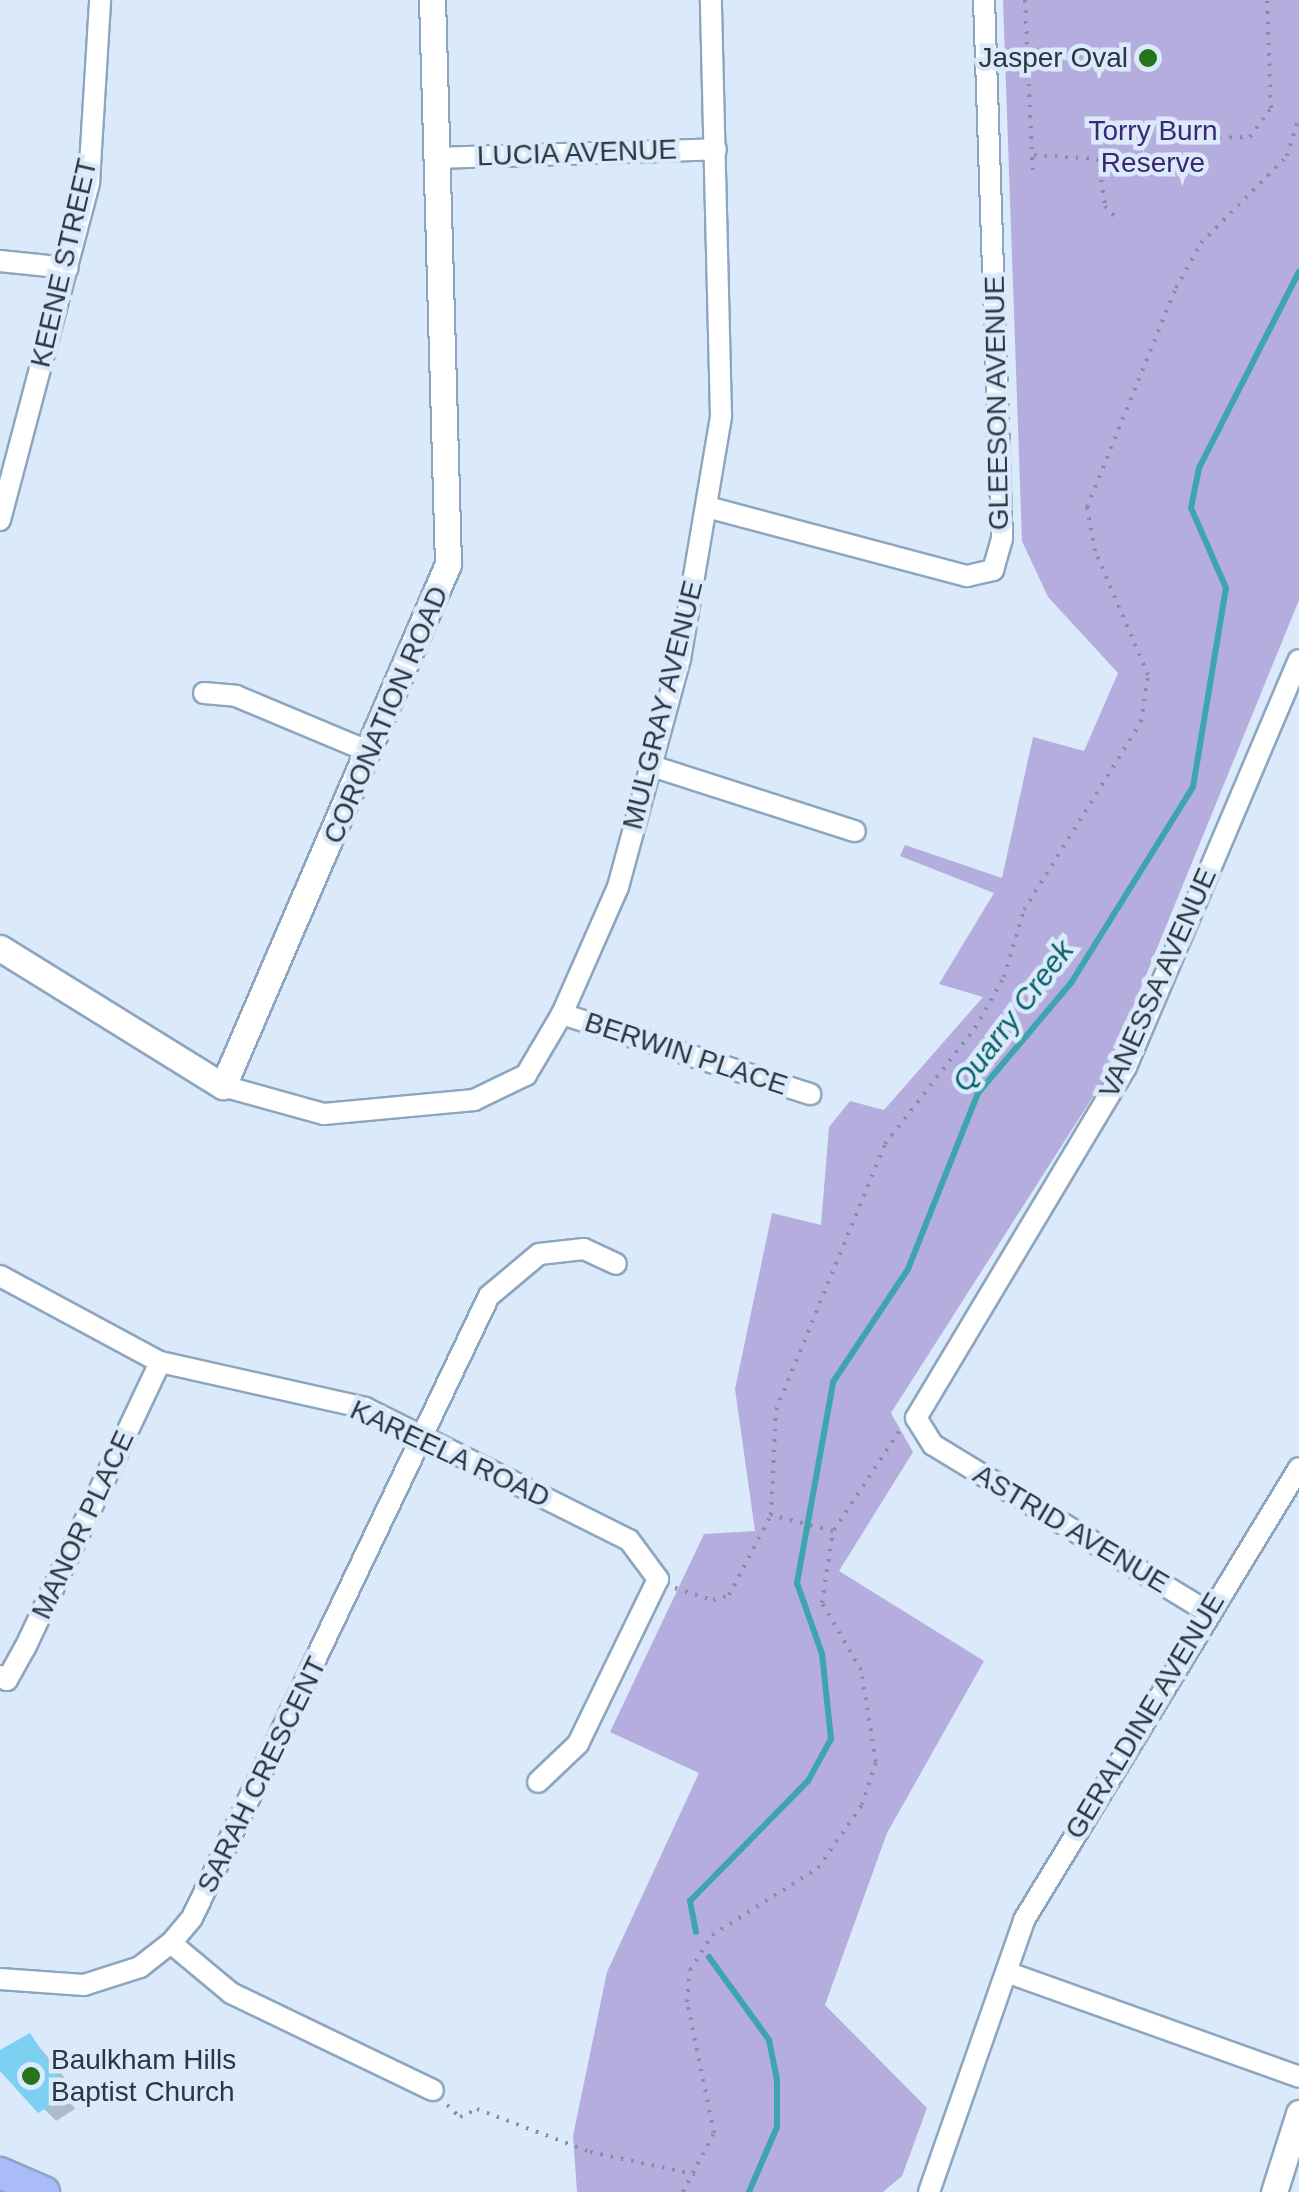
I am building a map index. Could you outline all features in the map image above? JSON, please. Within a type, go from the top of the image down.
[{"type":"main road","points":[[0,2173],[44,2192]]},
{"type":"street","name":"KEENE STREET","points":[[0,520],[89,182],[100,0]]},
{"type":"street","name":"CORONATION ROAD","points":[[224,1086],[448,564],[432,0]]},
{"type":"street","name":"MULGRAY AVENUE","points":[[224,1086],[324,1114],[474,1100],[526,1074],[562,1014],[618,887],[652,766],[707,507],[726,369],[711,0]]},
{"type":"street","name":"GLEESON AVENUE","points":[[707,507],[967,576],[993,570],[1002,539],[984,0]]},
{"type":"street","name":"LUCIA AVENUE","points":[[437,158],[716,150]]},
{"type":"street","points":[[0,261],[68,268]]},
{"type":"street","name":"VANESSA AVENUE","points":[[916,1418],[1126,1067],[1299,660]]},
{"type":"street","points":[[204,693],[236,696],[370,752]]},
{"type":"street","points":[[652,766],[855,832]]},
{"type":"street","points":[[0,948],[224,1086]]},
{"type":"street","name":"BERWIN PLACE","points":[[562,1014],[810,1094]]},
{"type":"street","name":"SARAH CRESCENT","points":[[0,1980],[84,1986],[140,1967],[172,1943],[192,1918],[425,1437],[488,1296],[513,1270],[556,1250],[616,1264]]},
{"type":"street","name":"KAREELA ROAD","points":[[0,1276],[160,1362],[365,1408],[629,1540],[658,1578]]},
{"type":"street","name":"MANOR PLACE","points":[[0,1676],[6,1680],[24,1648],[160,1362]]},
{"type":"street","name":"ASTRID AVENUE","points":[[916,1418],[933,1445],[1208,1612]]},
{"type":"street","name":"GERALDINE AVENUE","points":[[929,2192],[1024,1920],[1299,1468]]},
{"type":"street","points":[[538,1782],[578,1744],[658,1578]]},
{"type":"street","points":[[172,1943],[231,1993],[434,2090]]},
{"type":"street","points":[[1008,1973],[1299,2078]]},
{"type":"street","points":[[1274,2192],[1299,2114]]},
{"type":"path","points":[[1025,0],[1033,174]]},
{"type":"path","points":[[1177,139],[1250,137],[1271,108],[1267,0]]},
{"type":"path","points":[[658,1578],[713,1600],[729,1595],[771,1515],[776,1410],[877,1161],[901,1115],[975,1028],[1004,978],[1024,910],[1142,722],[1148,675],[1094,551],[1087,507],[1176,288],[1201,243],[1287,156],[1299,117]]},
{"type":"path","points":[[1032,155],[1098,160],[1104,206],[1118,220]]},
{"type":"path","points":[[682,2192],[698,2175],[714,2134],[686,2002],[690,1970],[712,1934],[818,1868],[862,1805],[876,1762],[862,1670],[822,1604],[833,1531],[889,1440],[916,1418]]},
{"type":"path","points":[[771,1515],[833,1531]]},
{"type":"path","points":[[434,2090],[460,2117],[477,2109],[590,2152],[698,2175]]},
{"type":"green space","name":"Torry Burn Reserve","points":[[1003,0],[1299,0],[1299,600],[1103,1081],[891,1413],[913,1452],[839,1571],[984,1661],[887,1833],[825,2005],[927,2108],[902,2176],[883,2192],[577,2192],[573,2136],[607,1972],[699,1773],[610,1732],[704,1534],[755,1531],[735,1389],[772,1213],[821,1225],[829,1127],[850,1101],[884,1110],[983,997],[939,984],[994,893],[900,856],[905,845],[1002,878],[1033,737],[1084,751],[1118,673],[1048,597],[1022,541]]},
{"type":"building","name":"Baulkham Hills Baptist Church","points":[[30,2033],[61,2081],[53,2087],[61,2100],[38,2113],[0,2071],[0,2050]]},
{"type":"waterway","name":"Quarry Creek","points":[[696,1932],[690,1901],[808,1781],[831,1739],[822,1654],[797,1583],[833,1382],[908,1269],[978,1093],[1071,983],[1193,787],[1226,588],[1191,508],[1199,468],[1299,272]]},
{"type":"waterway","name":"Quarry Creek","points":[[709,1957],[769,2040],[777,2080],[777,2127],[749,2192]]},
{"type":"place","name":"Jasper Oval","points":[[1148,58]]},
{"type":"place","name":"Baulkham Hills Baptist Church","points":[[31,2076]]}]
